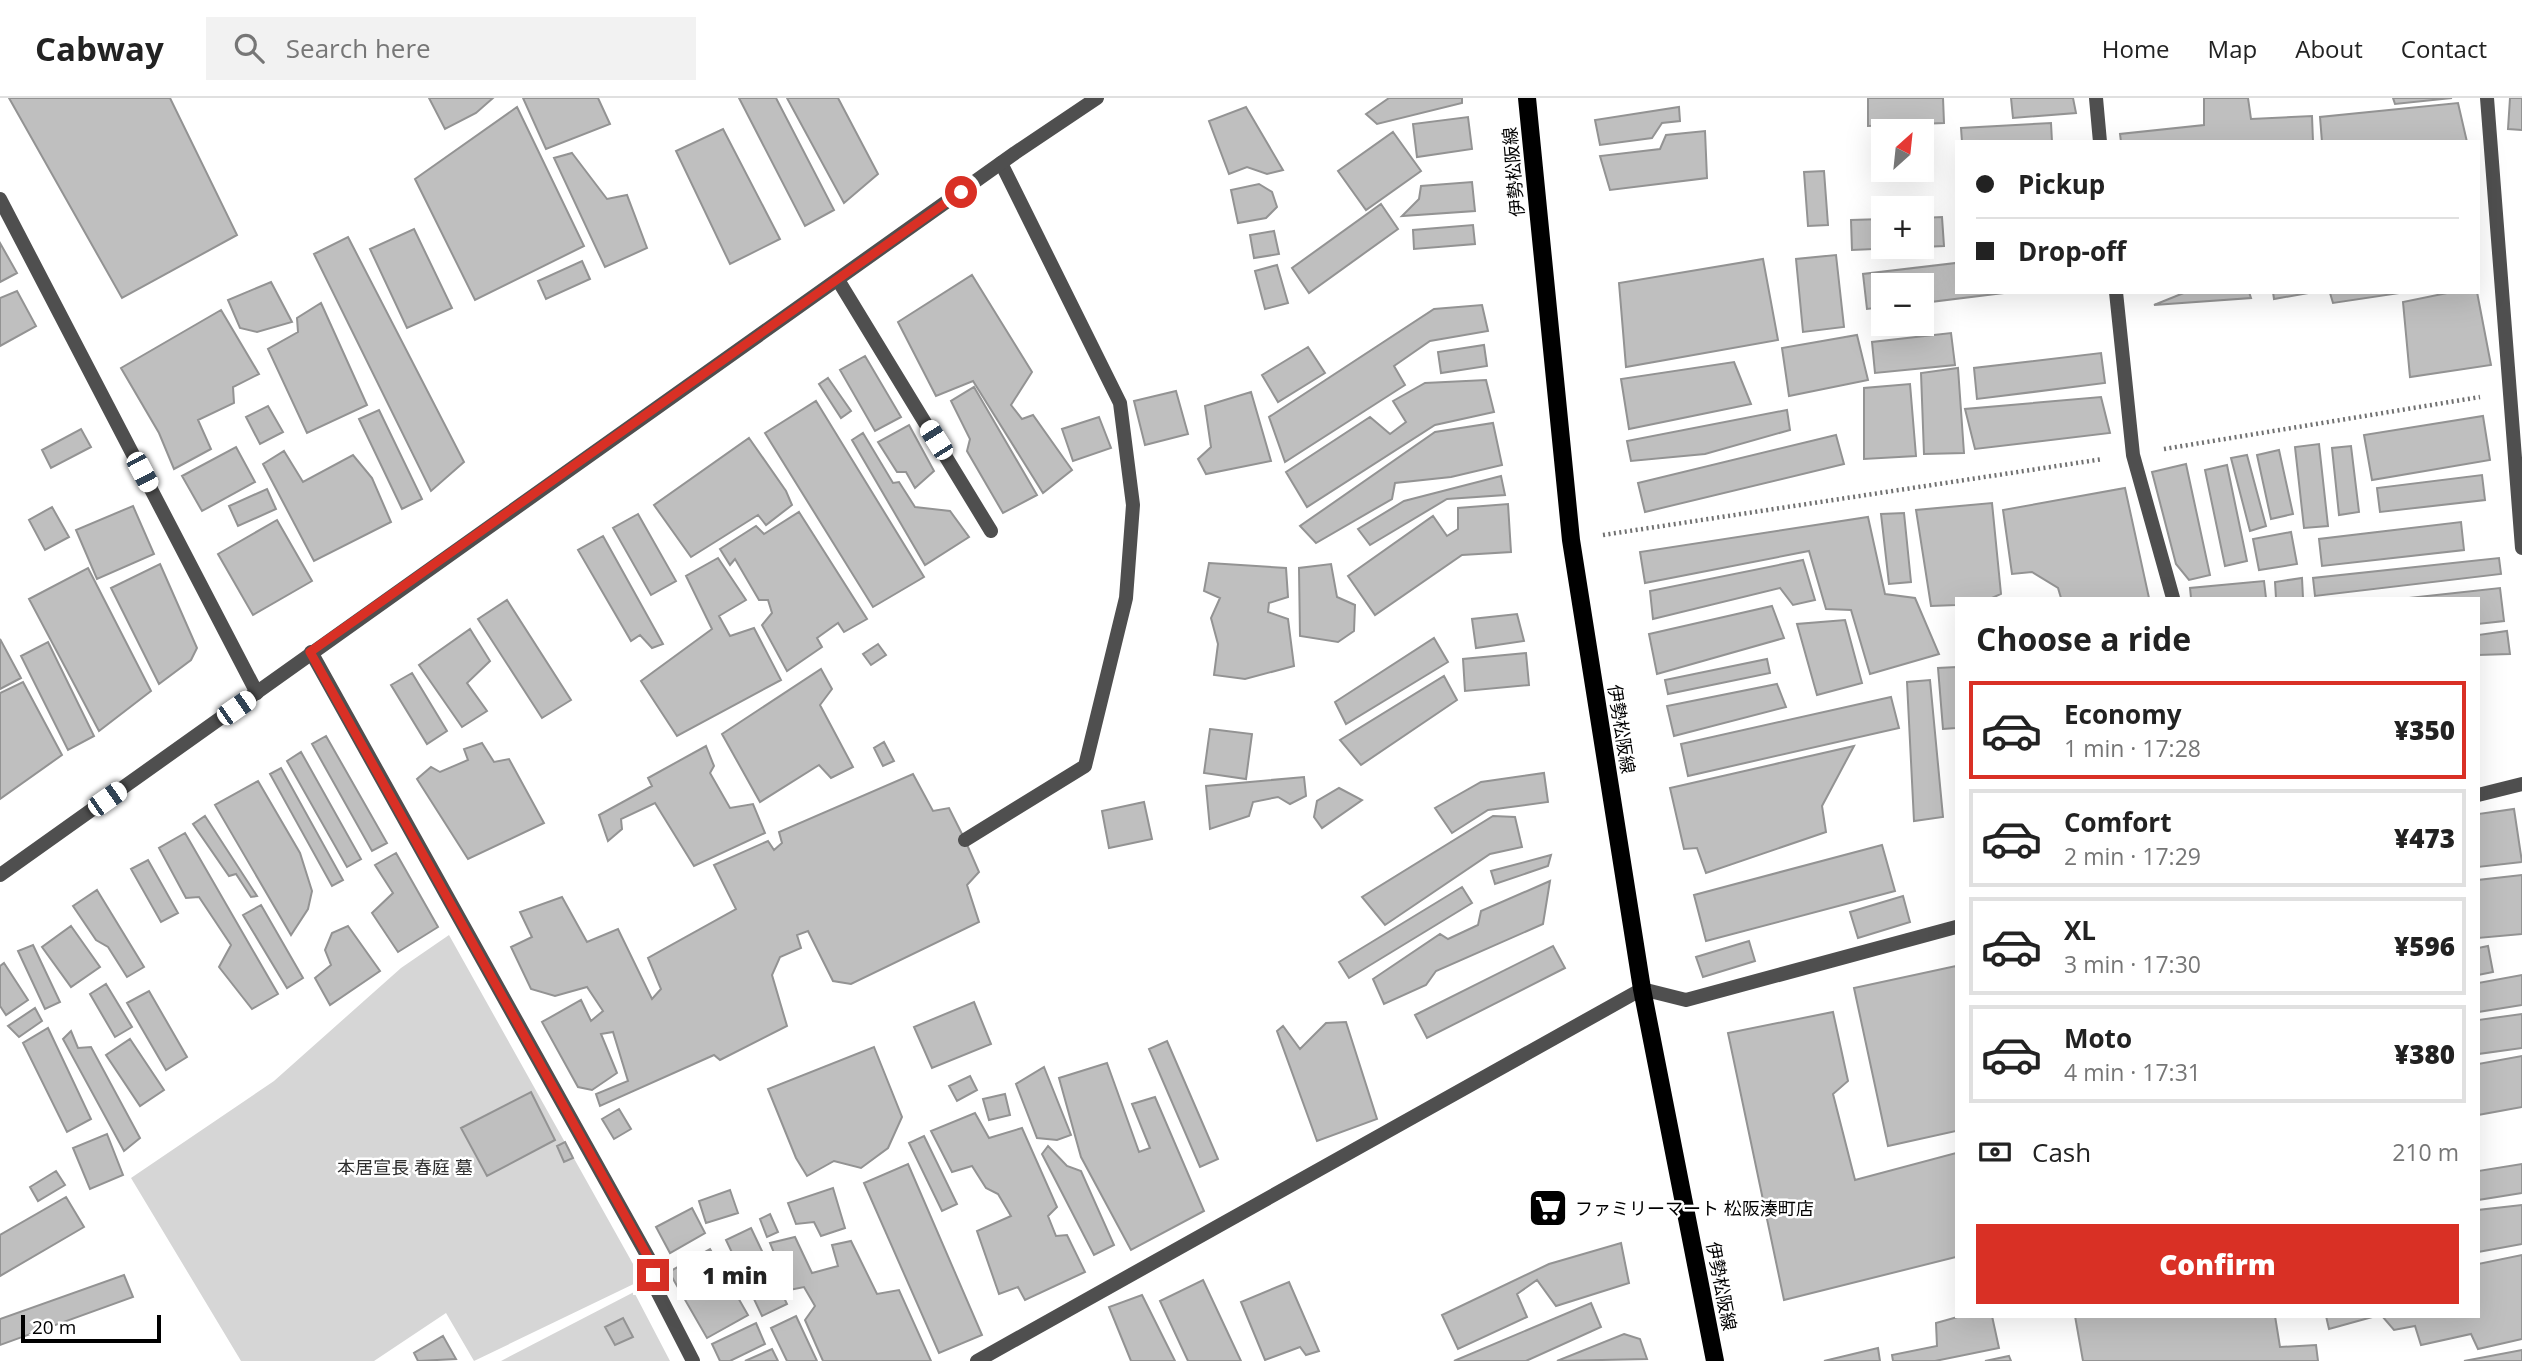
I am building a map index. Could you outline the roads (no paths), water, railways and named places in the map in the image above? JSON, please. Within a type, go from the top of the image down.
[{"type":"main road","name":"伊勢松阪線","points":[[1527,98],[1571,540],[1642,989],[1715,1361]]},
{"type":"street","points":[[0,875],[310,652],[1001,163],[1097,98]]},
{"type":"street","points":[[2096,98],[2100,140]]},
{"type":"street","points":[[2487,98],[2522,548]]},
{"type":"street","points":[[965,840],[1085,766],[1126,598],[1133,505],[1120,403],[1001,163]]},
{"type":"street","points":[[0,199],[257,692]]},
{"type":"street","points":[[838,280],[991,531]]},
{"type":"street","points":[[2116,294],[2133,455],[2174,597]]},
{"type":"street","points":[[310,652],[652,1264],[655,1287],[693,1361]]},
{"type":"street","points":[[2480,795],[2522,785]]},
{"type":"street","points":[[977,1361],[1642,989],[1686,1000],[1955,927]]},
{"type":"place","name":"ファミリーマート 松阪湊町店","points":[[1548,1208]]},
{"type":"park label","name":"本居宣長 春庭 墓","points":[[405,1167]]}]
